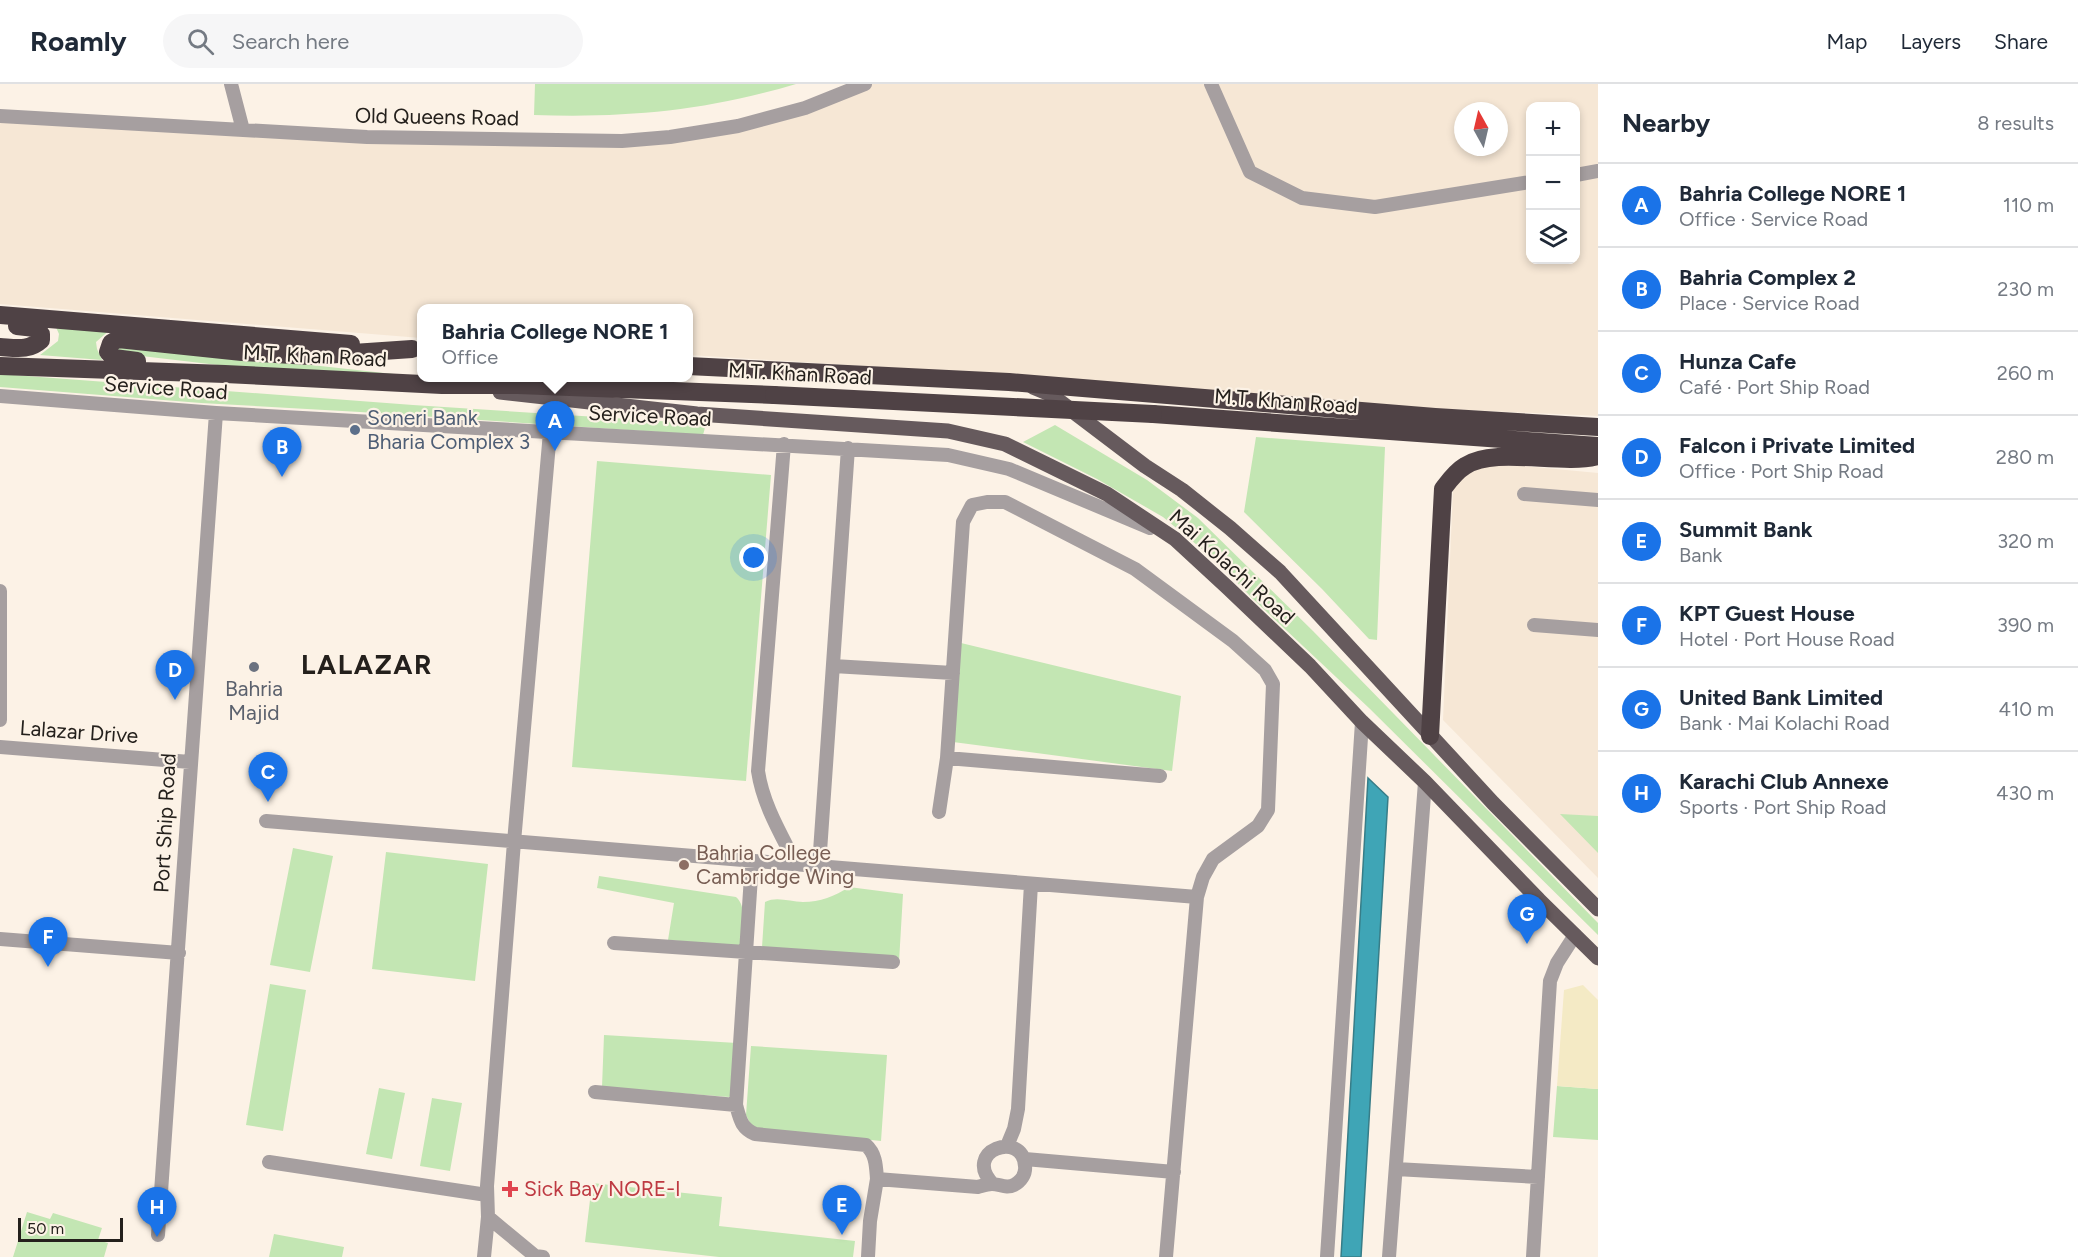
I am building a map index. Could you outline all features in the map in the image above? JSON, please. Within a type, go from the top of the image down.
[{"type":"highway","name":"M.T. Khan Road","points":[[0,315],[417,350]]},
{"type":"highway","points":[[0,325],[35,328],[41,334],[41,340],[34,346],[23,349],[0,347]]},
{"type":"highway","points":[[225,374],[114,358],[108,352],[111,343],[118,339],[242,352],[309,356],[417,350]]},
{"type":"highway","name":"M.T. Khan Road","points":[[0,366],[225,374],[442,386],[518,385],[774,395],[1435,426],[1598,427]]},
{"type":"highway","name":"M.T. Khan Road","points":[[693,366],[1010,382],[1338,409],[1435,426],[1598,446]]},
{"type":"highway","points":[[1430,736],[1443,489],[1467,464],[1487,459],[1521,457],[1585,460],[1598,456]]},
{"type":"main road","name":"Mai Kolachi Road","points":[[1010,382],[1050,394],[1230,528],[1280,572],[1430,736],[1598,909]]},
{"type":"main road","name":"Mai Kolachi Road","points":[[442,386],[726,416],[948,431],[1005,444],[1107,494],[1175,539],[1310,666],[1362,722],[1425,782],[1598,958]]},
{"type":"street","points":[[231,84],[243,130]]},
{"type":"street","name":"Old Queens Road","points":[[0,116],[400,138],[622,141],[670,137],[738,126],[805,108],[865,84]]},
{"type":"street","points":[[1211,84],[1250,172],[1302,198],[1375,207],[1526,183]]},
{"type":"street","points":[[1580,174],[1598,171]]},
{"type":"street","name":"Service Road","points":[[0,396],[216,413],[948,455],[1009,469],[1175,539]]},
{"type":"street","name":"Port Ship Road","points":[[158,1235],[216,413]]},
{"type":"street","points":[[725,441],[726,416]]},
{"type":"street","points":[[484,1257],[514,842],[550,432]]},
{"type":"street","points":[[784,444],[758,771],[765,800],[796,864]]},
{"type":"street","points":[[819,866],[848,448]]},
{"type":"street","points":[[1524,494],[1598,500]]},
{"type":"street","points":[[939,812],[947,758],[963,522],[972,505],[1005,502],[1135,569],[1233,641],[1265,670],[1273,684],[1268,810],[1258,826],[1214,859],[1203,878],[1197,897],[1166,1257]]},
{"type":"street","points":[[0,591],[0,720]]},
{"type":"street","points":[[1534,625],[1598,630]]},
{"type":"street","points":[[833,666],[953,673]]},
{"type":"street","points":[[1327,1257],[1362,722]]},
{"type":"street","name":"Lalazar Drive","points":[[0,747],[190,762]]},
{"type":"street","points":[[947,758],[1160,776]]},
{"type":"street","points":[[1389,1257],[1425,782]]},
{"type":"street","points":[[266,821],[1197,897]]},
{"type":"street","points":[[752,861],[736,1105],[742,1125],[746,1130],[755,1134],[866,1145],[871,1150],[875,1157],[877,1179],[870,1221],[868,1257]]},
{"type":"street","points":[[1007,1146],[1014,1130],[1018,1109],[1032,884]]},
{"type":"street","points":[[1533,1257],[1550,981],[1557,963],[1575,935]]},
{"type":"street","points":[[0,939],[179,953]]},
{"type":"street","points":[[614,943],[746,954],[893,962]]},
{"type":"street","points":[[595,1092],[736,1105]]},
{"type":"street","points":[[877,1179],[978,1187],[993,1184],[1003,1187],[1013,1186],[1022,1179],[1026,1170],[1024,1159],[1018,1150],[1007,1146],[998,1147],[990,1152],[985,1160],[984,1169],[987,1178],[993,1184]]},
{"type":"street","points":[[1024,1159],[1174,1172]]},
{"type":"street","points":[[269,1162],[487,1196]]},
{"type":"street","points":[[1396,1169],[1538,1176]]},
{"type":"street","points":[[488,1217],[535,1256],[543,1257]]},
{"type":"shaded area","points":[[865,84],[1598,84],[1598,416],[1358,405],[880,367],[693,355],[693,304],[417,304],[417,338],[0,304],[0,122],[622,141],[738,126]]},
{"type":"shaded area","points":[[1492,463],[1598,473],[1598,878],[1443,720],[1453,490],[1463,474]]},
{"type":"green space","points":[[535,84],[796,84],[730,101],[666,111],[569,116],[534,115]]},
{"type":"green space","points":[[55,325],[112,328],[96,342],[102,360],[40,355],[58,341],[59,334]]},
{"type":"green space","points":[[119,344],[417,377],[320,377],[116,353]]},
{"type":"green space","points":[[0,374],[706,424],[703,435],[201,403],[0,387]]},
{"type":"green space","points":[[1055,425],[1147,480],[1198,518],[1313,631],[1598,923],[1598,935],[1369,708],[1214,559],[1163,517],[1097,479],[1023,442]]},
{"type":"green space","points":[[1256,437],[1385,447],[1377,640],[1369,639],[1244,512]]},
{"type":"green space","points":[[597,461],[771,475],[746,781],[572,767]]},
{"type":"green space","points":[[961,643],[1181,696],[1172,771],[953,742]]},
{"type":"green space","points":[[1560,814],[1598,816],[1598,853]]},
{"type":"green space","points":[[293,848],[333,856],[310,972],[270,965]]},
{"type":"green space","points":[[386,852],[488,864],[475,981],[372,969]]},
{"type":"green space","points":[[599,876],[736,897],[740,901],[743,913],[742,946],[668,940],[674,903],[597,888]]},
{"type":"green space","points":[[849,887],[903,894],[899,962],[762,947],[765,902],[779,899],[803,902],[821,900]]},
{"type":"green space","points":[[270,984],[306,990],[283,1131],[246,1125]]},
{"type":"green space","points":[[604,1035],[737,1043],[733,1095],[729,1097],[602,1087]]},
{"type":"green space","points":[[751,1046],[887,1055],[881,1141],[756,1128],[751,1125],[746,1115]]},
{"type":"green space","points":[[1557,1086],[1598,1089],[1598,1140],[1553,1137]]},
{"type":"green space","points":[[379,1088],[405,1093],[392,1159],[366,1154]]},
{"type":"green space","points":[[432,1098],[462,1103],[450,1171],[420,1166]]},
{"type":"green space","points":[[592,1183],[722,1197],[719,1226],[855,1241],[853,1257],[719,1257],[585,1242]]},
{"type":"green space","points":[[27,1212],[50,1219],[53,1213],[102,1228],[98,1240],[108,1243],[104,1257],[13,1257]]},
{"type":"green space","points":[[274,1234],[344,1247],[342,1257],[269,1257]]},
{"type":"sand","points":[[1583,985],[1598,1000],[1598,1089],[1557,1086],[1564,990]]},
{"type":"water","points":[[1368,778],[1388,797],[1361,1257],[1341,1257]]},
{"type":"place","name":"Soneri Bank Bharia Complex 3","points":[[355,430]]},
{"type":"place","name":"Bahria College NORE 1","points":[[555,451]]},
{"type":"place","name":"Bahria Complex 2","points":[[282,477]]},
{"type":"place","name":"Bahria Majid","points":[[254,667]]},
{"type":"place","name":"Falcon i Private Limited","points":[[175,700]]},
{"type":"place","name":"Hunza Cafe","points":[[268,802]]},
{"type":"place","name":"Bahria College Cambridge Wing","points":[[684,865]]},
{"type":"place","name":"United Bank Limited","points":[[1527,944]]},
{"type":"place","name":"KPT Guest House","points":[[48,967]]},
{"type":"place","name":"Sick Bay NORE-I","points":[[510,1189]]},
{"type":"place","name":"Summit Bank","points":[[842,1235]]},
{"type":"place","name":"Karachi Club Annexe","points":[[157,1237]]},
{"type":"district","name":"LALAZAR","points":[[367,665]]}]
